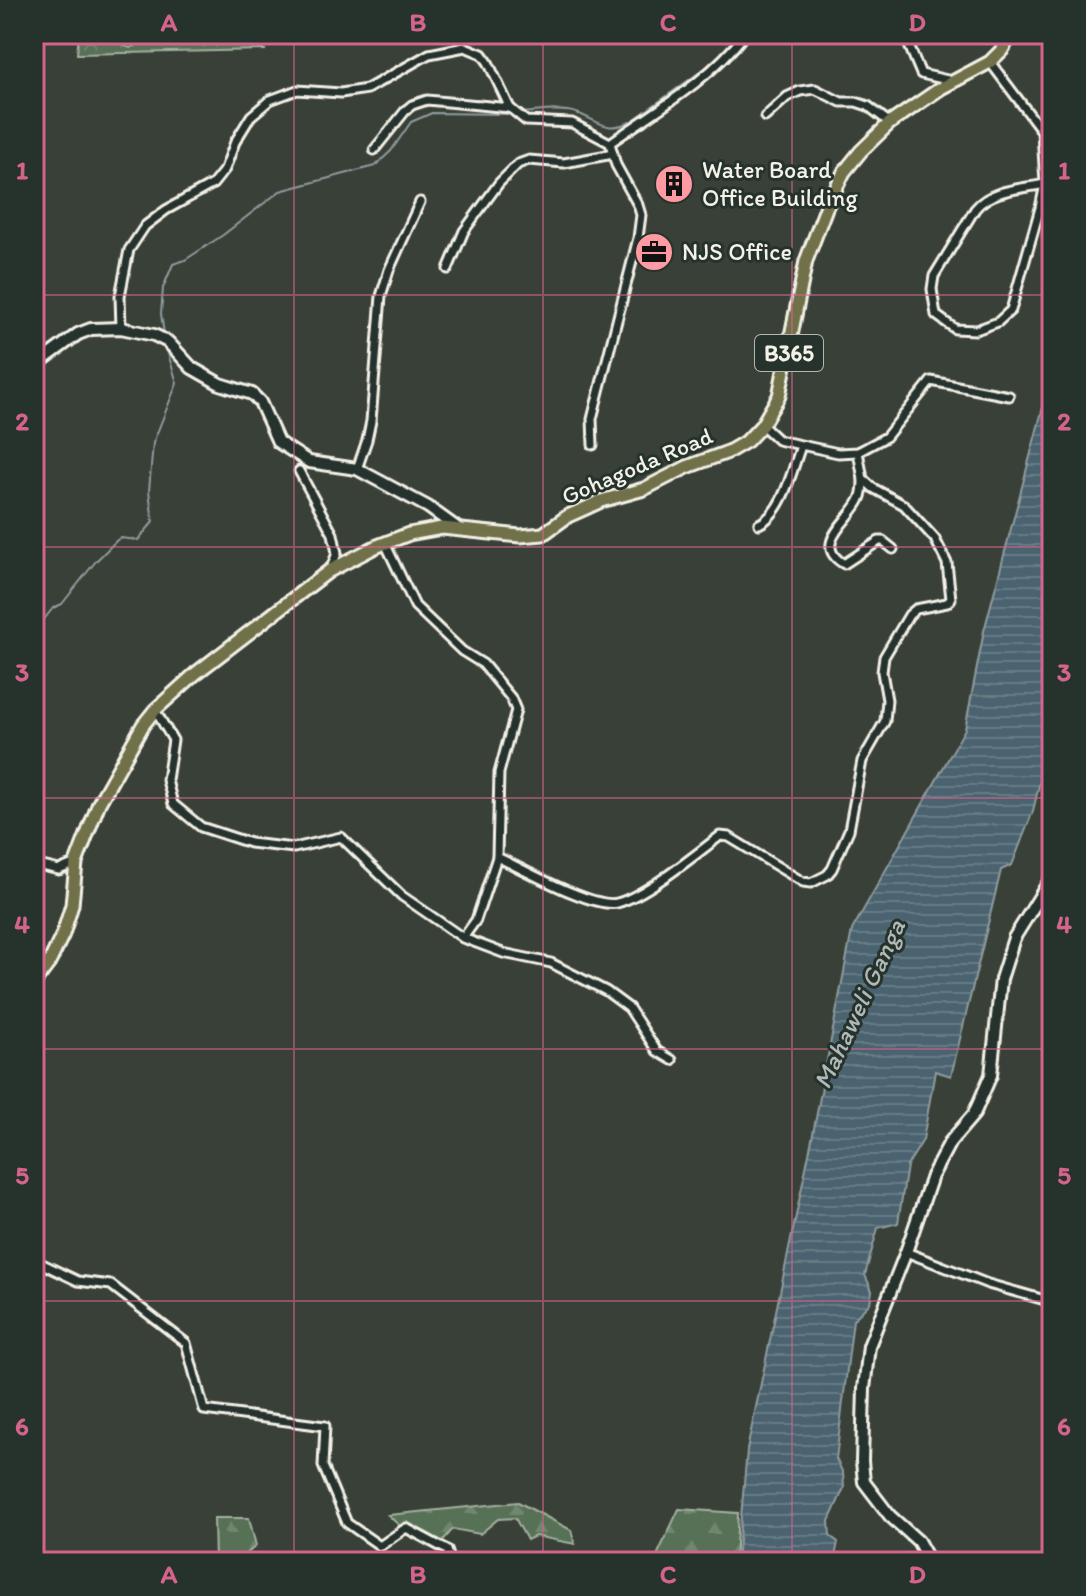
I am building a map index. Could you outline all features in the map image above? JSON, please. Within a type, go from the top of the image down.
[{"type":"main road","name":"Gohagoda Road","points":[[34,983],[49,963],[63,934],[72,905],[76,863],[108,784],[155,710],[195,674],[329,571],[385,543],[420,531],[442,528],[514,536],[543,534],[568,516],[601,501],[644,489],[747,441],[762,425],[779,396],[802,274],[826,208],[844,172],[890,123],[921,100],[990,62],[1011,34]]},
{"type":"street","points":[[610,143],[695,83],[727,56],[745,34]]},
{"type":"street","points":[[904,34],[921,74],[954,81]]},
{"type":"street","points":[[121,328],[120,296],[129,250],[145,226],[166,210],[213,184],[225,169],[235,142],[251,116],[270,100],[297,90],[341,93],[367,89],[429,54],[465,47],[482,54],[510,108],[526,121],[572,123],[610,143],[616,165],[638,205],[641,215],[638,238],[592,419],[593,445]]},
{"type":"street","points":[[990,62],[1042,131]]},
{"type":"street","points":[[765,117],[787,97],[815,89],[841,102],[868,106],[890,123]]},
{"type":"street","points":[[374,150],[406,110],[427,100],[510,108]]},
{"type":"street","points":[[1045,184],[997,193],[975,209],[934,276],[932,289],[936,315],[955,329],[976,330],[998,322],[1011,310],[1045,184],[1042,131],[1052,113]]},
{"type":"street","points":[[448,269],[464,231],[499,183],[518,164],[529,160],[564,163],[613,154]]},
{"type":"street","points":[[357,469],[371,421],[381,296],[389,270],[420,202]]},
{"type":"street","points":[[34,363],[91,329],[121,328],[154,335],[168,342],[192,368],[220,384],[252,394],[260,402],[278,442],[309,462],[357,469],[428,507],[457,528]]},
{"type":"street","points":[[762,425],[778,440],[838,453],[858,452],[886,437],[931,381],[1009,396]]},
{"type":"street","points":[[759,524],[777,509],[801,446]]},
{"type":"street","points":[[858,452],[863,479],[861,498],[832,539],[830,549],[844,564],[879,541],[893,549]]},
{"type":"street","points":[[299,471],[333,534],[337,553],[329,571]]},
{"type":"street","points":[[497,857],[578,895],[615,904],[640,893],[720,836],[729,837],[803,882],[811,883],[827,875],[849,830],[862,761],[885,721],[884,657],[909,615],[916,609],[947,603],[951,599],[947,563],[935,539],[904,505],[863,479]]},
{"type":"street","points":[[385,543],[415,606],[462,651],[483,664],[511,698],[516,710],[499,773],[497,857],[476,920],[463,938]]},
{"type":"street","points":[[155,710],[173,740],[167,780],[173,804],[201,827],[250,843],[294,848],[341,837],[402,896],[463,938],[503,953],[551,963],[606,991],[629,1008],[657,1051],[672,1060]]},
{"type":"street","points":[[34,864],[59,870],[76,863]]},
{"type":"street","points":[[926,1562],[927,1557],[918,1541],[890,1516],[864,1482],[864,1389],[869,1346],[932,1176],[950,1142],[974,1114],[991,1075],[1001,979],[1014,938],[1052,877]]},
{"type":"street","points":[[34,970],[49,963]]},
{"type":"street","points":[[906,1252],[988,1284],[1052,1302]]},
{"type":"street","points":[[34,1260],[78,1281],[111,1285],[186,1343],[204,1410],[325,1426],[323,1466],[347,1523],[380,1546],[406,1528],[447,1550],[451,1562]]},
{"type":"green space","points":[[79,34],[97,34],[130,48],[155,34],[212,34],[266,50],[77,54]]},
{"type":"green space","points":[[518,1502],[571,1530],[575,1544],[535,1536],[527,1540],[515,1518],[498,1519],[480,1534],[453,1529],[440,1544],[408,1524],[401,1527],[388,1515]]},
{"type":"green space","points":[[679,1509],[738,1513],[735,1562],[654,1562]]},
{"type":"green space","points":[[214,1518],[249,1518],[256,1546],[244,1556],[243,1562],[215,1562]]},
{"type":"water","name":"Mahaweli Ganga","points":[[1052,373],[1052,751],[1047,751],[1033,811],[1012,865],[1001,870],[951,1076],[935,1071],[923,1140],[907,1166],[898,1223],[878,1228],[865,1275],[872,1291],[870,1303],[853,1320],[836,1459],[843,1473],[844,1488],[829,1521],[830,1536],[838,1542],[834,1562],[737,1562],[747,1450],[852,930],[965,729],[984,631]]},
{"type":"waterway","points":[[728,48],[739,34]]},
{"type":"waterway","points":[[521,113],[567,111],[608,126],[623,125],[715,61]]},
{"type":"waterway","points":[[164,334],[161,314],[163,288],[173,264],[185,260],[223,235],[280,191],[375,166],[391,151],[411,122],[432,113],[508,114]]},
{"type":"waterway","points":[[34,625],[62,604],[117,540],[138,540],[153,522],[149,491],[153,443],[177,383],[165,344]]},
{"type":"place","name":"Water Board Office Building","points":[[674,184]]},
{"type":"place","name":"NJS Office","points":[[654,252]]}]
